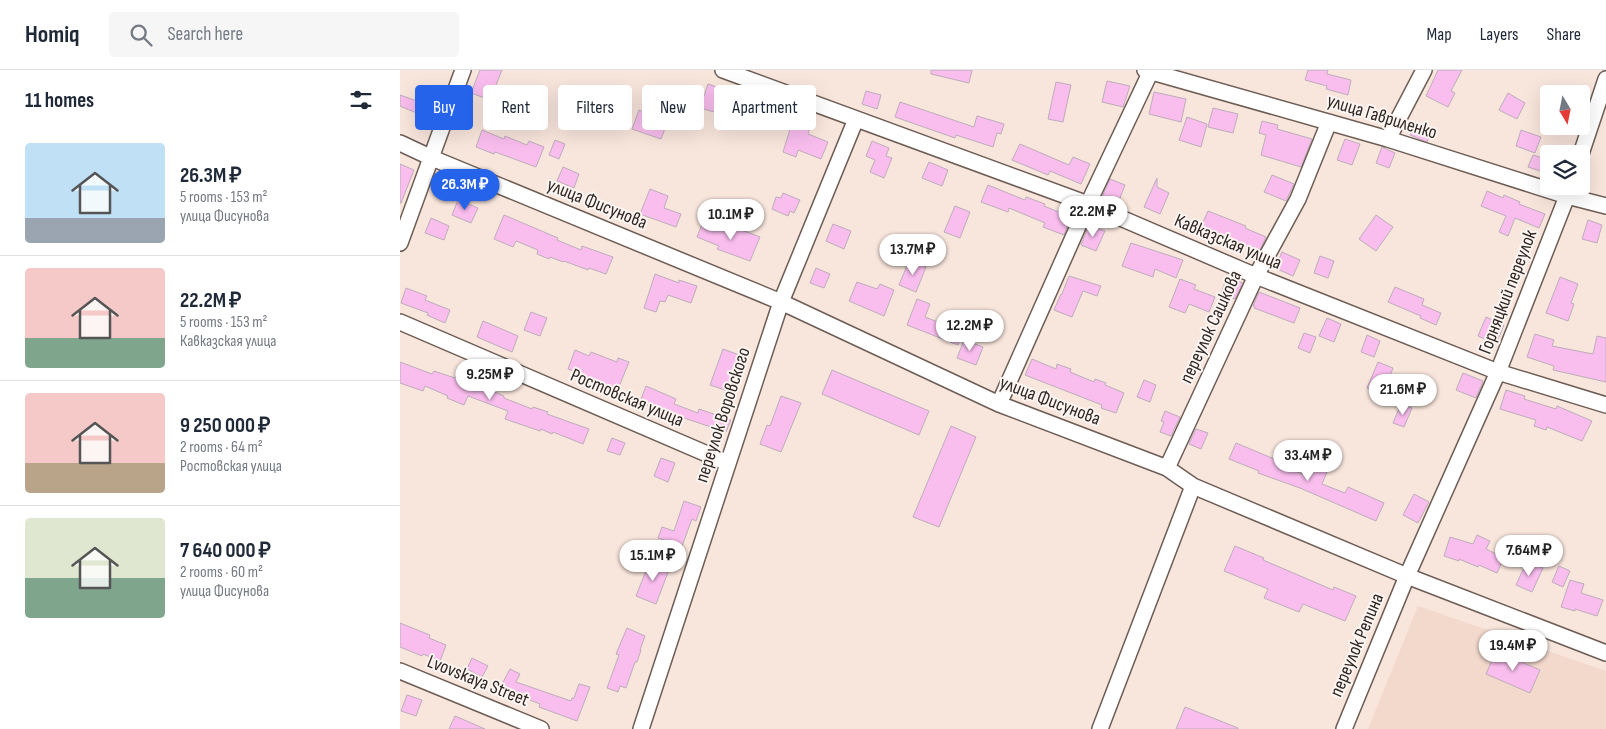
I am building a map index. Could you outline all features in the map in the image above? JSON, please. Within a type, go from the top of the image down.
[{"type":"street","points":[[400,242],[463,70]]},
{"type":"street","name":"Кавказская улица","points":[[723,70],[1088,204],[1256,276],[1498,372],[1606,405]]},
{"type":"street","points":[[1388,139],[1424,70]]},
{"type":"street","points":[[999,404],[1148,71]]},
{"type":"street","name":"улица Гавриленко","points":[[1148,71],[1168,73],[1540,183]]},
{"type":"street","points":[[1584,145],[1606,79]]},
{"type":"street","name":"переулок Воровского","points":[[640,729],[781,302],[856,119]]},
{"type":"street","name":"переулок Сашкова","points":[[1167,468],[1256,276],[1298,199],[1329,122]]},
{"type":"street","name":"улица Фисунова","points":[[400,143],[432,158],[781,302],[999,404],[1167,468],[1193,486],[1408,576],[1606,653]]},
{"type":"street","name":"Горняцкий переулок","points":[[1408,576],[1498,372],[1567,195]]},
{"type":"street","name":"улица Гавриленко","points":[[1579,195],[1606,206]]},
{"type":"street","name":"Ростовская улица","points":[[400,322],[728,463]]},
{"type":"street","points":[[1100,729],[1193,486]]},
{"type":"street","name":"переулок Репина","points":[[1344,729],[1408,576]]},
{"type":"street","name":"Lvovskaya Street","points":[[400,671],[541,729]]},
{"type":"shaded area","points":[[1418,606],[1606,671],[1606,729],[1368,729]]},
{"type":"building","points":[[480,70],[502,70],[496,85],[483,85],[483,97],[473,94],[473,88]]},
{"type":"building","points":[[931,70],[972,70],[969,83],[931,74]]},
{"type":"building","points":[[1308,70],[1328,70],[1327,74],[1351,80],[1348,95],[1326,89],[1327,86],[1305,80]]},
{"type":"building","points":[[1438,70],[1462,70],[1451,91],[1455,93],[1448,107],[1426,96]]},
{"type":"building","points":[[1107,81],[1130,86],[1123,107],[1102,102]]},
{"type":"building","points":[[1056,82],[1071,85],[1063,122],[1048,119]]},
{"type":"building","points":[[708,84],[714,86],[714,112],[704,109],[704,96]]},
{"type":"building","points":[[866,91],[881,95],[877,109],[862,104]]},
{"type":"building","points":[[1154,92],[1186,99],[1181,122],[1149,114]]},
{"type":"building","points":[[1508,93],[1525,103],[1517,119],[1499,110]]},
{"type":"building","points":[[400,95],[415,100],[415,112],[400,106]]},
{"type":"building","points":[[900,102],[974,127],[977,116],[1004,124],[1001,134],[997,133],[993,147],[956,135],[955,138],[895,117]]},
{"type":"building","points":[[1213,108],[1238,114],[1233,133],[1208,127]]},
{"type":"building","points":[[639,110],[642,111],[642,130],[664,130],[661,139],[632,129]]},
{"type":"building","points":[[1187,117],[1207,124],[1201,147],[1179,140]]},
{"type":"building","points":[[1262,121],[1278,125],[1277,129],[1312,139],[1301,167],[1261,155],[1266,135],[1259,133]]},
{"type":"building","points":[[1415,122],[1432,129],[1427,142],[1410,135]]},
{"type":"building","points":[[482,130],[504,139],[505,136],[527,145],[529,141],[544,147],[536,167],[476,147]]},
{"type":"building","points":[[790,130],[809,130],[808,134],[828,142],[821,159],[798,150],[796,157],[783,152]]},
{"type":"building","points":[[1521,130],[1541,137],[1535,153],[1516,146]]},
{"type":"building","points":[[1345,139],[1360,144],[1352,165],[1337,160]]},
{"type":"building","points":[[555,140],[565,144],[559,159],[549,155]]},
{"type":"building","points":[[872,141],[889,148],[886,156],[892,158],[884,178],[870,172],[875,160],[866,156]]},
{"type":"building","points":[[1020,144],[1069,165],[1073,157],[1090,164],[1081,184],[1050,171],[1048,175],[1012,160]]},
{"type":"building","points":[[1382,147],[1395,153],[1389,168],[1376,163]]},
{"type":"building","points":[[1533,155],[1540,157],[1540,171],[1528,167]]},
{"type":"building","points":[[929,162],[948,170],[942,186],[922,178]]},
{"type":"building","points":[[400,164],[414,170],[401,203],[400,203]]},
{"type":"building","points":[[563,167],[579,174],[574,188],[557,181]]},
{"type":"building","points":[[1272,175],[1294,184],[1286,201],[1264,192]]},
{"type":"building","points":[[1157,178],[1157,187],[1169,193],[1160,214],[1144,207]]},
{"type":"building","points":[[1110,179],[1125,185],[1118,203],[1102,197]]},
{"type":"building","points":[[988,185],[1025,200],[1026,197],[1045,204],[1044,206],[1071,217],[1064,235],[1043,227],[1045,223],[1009,208],[1008,212],[981,202]]},
{"type":"building","points":[[650,189],[668,196],[664,208],[681,214],[676,227],[640,214]]},
{"type":"building","points":[[1487,191],[1503,198],[1504,195],[1520,202],[1519,204],[1545,214],[1539,228],[1515,218],[1508,236],[1499,232],[1506,216],[1481,206]]},
{"type":"building","points":[[783,193],[800,200],[794,213],[790,211],[788,216],[772,209],[776,197],[781,198]]},
{"type":"building","points":[[458,200],[478,208],[471,223],[452,215]]},
{"type":"building","points":[[955,206],[970,212],[960,238],[944,232]]},
{"type":"building","points":[[1208,211],[1246,226],[1245,228],[1266,237],[1259,252],[1201,227]]},
{"type":"building","points":[[504,215],[581,250],[582,246],[613,257],[606,274],[550,257],[549,259],[537,254],[538,250],[516,241],[513,247],[494,239]]},
{"type":"building","points":[[1376,215],[1393,227],[1376,251],[1359,239]]},
{"type":"building","points":[[431,218],[449,226],[444,240],[425,233]]},
{"type":"building","points":[[1588,220],[1602,225],[1597,243],[1582,239]]},
{"type":"building","points":[[703,222],[731,234],[734,227],[760,237],[750,261],[717,249],[719,246],[697,237]]},
{"type":"building","points":[[833,224],[851,231],[844,249],[826,241]]},
{"type":"building","points":[[1089,225],[1105,231],[1096,251],[1081,245]]},
{"type":"building","points":[[1131,243],[1183,260],[1176,278],[1155,269],[1153,277],[1122,266]]},
{"type":"building","points":[[1282,252],[1300,260],[1293,276],[1275,268]]},
{"type":"building","points":[[1320,256],[1334,261],[1328,278],[1314,273]]},
{"type":"building","points":[[909,261],[926,267],[916,292],[899,285]]},
{"type":"building","points":[[816,268],[830,274],[824,288],[810,283]]},
{"type":"building","points":[[655,274],[679,283],[679,280],[697,286],[691,303],[668,295],[665,302],[660,301],[656,312],[644,308]]},
{"type":"building","points":[[1069,276],[1101,286],[1097,296],[1083,291],[1072,317],[1054,310]]},
{"type":"building","points":[[1227,277],[1243,283],[1235,299],[1221,293]]},
{"type":"building","points":[[1560,277],[1578,284],[1571,303],[1574,304],[1568,321],[1546,313]]},
{"type":"building","points":[[1180,279],[1196,285],[1194,289],[1215,297],[1209,312],[1189,304],[1185,313],[1169,307]]},
{"type":"building","points":[[857,282],[877,289],[880,284],[894,290],[884,316],[849,301]]},
{"type":"building","points":[[1395,287],[1424,299],[1422,305],[1441,313],[1436,325],[1420,318],[1421,316],[1388,302]]},
{"type":"building","points":[[406,288],[427,296],[425,300],[450,310],[445,323],[427,315],[428,313],[401,303]]},
{"type":"building","points":[[1259,292],[1300,308],[1294,323],[1254,308],[1255,306],[1253,306]]},
{"type":"building","points":[[917,299],[930,304],[925,317],[963,332],[958,345],[907,325]]},
{"type":"building","points":[[531,312],[547,318],[540,336],[524,330]]},
{"type":"building","points":[[1486,317],[1504,325],[1496,344],[1478,336]]},
{"type":"building","points":[[1327,318],[1341,324],[1334,342],[1319,336]]},
{"type":"building","points":[[483,321],[518,336],[512,352],[477,337]]},
{"type":"building","points":[[1304,333],[1316,337],[1310,353],[1298,348]]},
{"type":"building","points":[[1535,334],[1554,340],[1552,346],[1593,354],[1597,336],[1606,338],[1606,382],[1553,370],[1554,366],[1527,357]]},
{"type":"building","points":[[1367,335],[1380,341],[1374,357],[1361,352]]},
{"type":"building","points":[[964,340],[983,347],[976,365],[957,358]]},
{"type":"building","points":[[723,349],[742,356],[728,391],[710,385]]},
{"type":"building","points":[[575,350],[589,356],[591,352],[617,362],[618,358],[629,362],[616,394],[601,388],[602,385],[581,377],[582,374],[568,369]]},
{"type":"building","points":[[1032,359],[1056,369],[1057,364],[1071,369],[1070,372],[1094,382],[1095,379],[1106,383],[1105,385],[1124,393],[1116,413],[1101,408],[1102,405],[1025,375]]},
{"type":"building","points":[[400,362],[432,374],[434,371],[455,378],[459,369],[476,376],[473,383],[504,396],[504,398],[532,409],[533,407],[548,412],[547,414],[589,429],[583,444],[553,432],[552,434],[541,429],[540,431],[505,419],[508,411],[468,396],[464,405],[425,386],[423,391],[400,383]]},
{"type":"building","points":[[1378,362],[1393,368],[1383,394],[1367,388]]},
{"type":"building","points":[[832,370],[929,411],[919,435],[822,394]]},
{"type":"building","points":[[1463,373],[1483,381],[1476,398],[1456,390]]},
{"type":"building","points":[[1144,380],[1156,385],[1150,402],[1137,397]]},
{"type":"building","points":[[646,386],[676,399],[674,404],[698,413],[699,409],[731,420],[726,432],[678,416],[677,418],[640,402]]},
{"type":"building","points":[[1506,390],[1525,396],[1524,399],[1556,409],[1557,406],[1592,421],[1582,441],[1547,427],[1546,430],[1534,426],[1536,420],[1500,409]]},
{"type":"building","points":[[781,396],[801,403],[781,452],[760,444],[767,425],[770,426]]},
{"type":"building","points":[[1401,404],[1412,408],[1404,427],[1393,423]]},
{"type":"building","points":[[1165,411],[1180,417],[1171,436],[1160,432],[1164,422],[1161,421]]},
{"type":"building","points":[[951,426],[976,437],[939,527],[913,517]]},
{"type":"building","points":[[1196,429],[1208,433],[1201,449],[1189,444]]},
{"type":"building","points":[[612,438],[625,443],[620,455],[607,451]]},
{"type":"building","points":[[1236,443],[1279,461],[1277,464],[1305,475],[1309,465],[1327,472],[1322,484],[1345,493],[1348,487],[1384,503],[1376,521],[1300,488],[1258,473],[1259,471],[1229,459]]},
{"type":"building","points":[[661,458],[675,463],[668,482],[654,476]]},
{"type":"building","points":[[1414,494],[1429,502],[1418,523],[1403,515]]},
{"type":"building","points":[[684,501],[701,507],[696,521],[692,519],[682,546],[658,538],[662,527],[674,531]]},
{"type":"building","points":[[1477,535],[1490,541],[1486,549],[1504,558],[1497,573],[1479,565],[1478,567],[1459,559],[1459,561],[1444,556],[1450,537],[1473,544]]},
{"type":"building","points":[[1235,546],[1333,590],[1334,587],[1356,596],[1345,621],[1303,604],[1299,612],[1264,598],[1268,589],[1224,571]]},
{"type":"building","points":[[650,561],[670,567],[656,604],[636,596]]},
{"type":"building","points":[[1527,561],[1543,568],[1532,592],[1516,585]]},
{"type":"building","points":[[1559,566],[1570,571],[1563,587],[1552,582]]},
{"type":"building","points":[[1570,580],[1584,584],[1581,593],[1603,600],[1597,616],[1561,607]]},
{"type":"building","points":[[400,623],[430,635],[429,638],[446,645],[440,661],[400,647]]},
{"type":"building","points":[[627,628],[645,636],[626,688],[620,686],[618,692],[607,688],[619,655],[616,654]]},
{"type":"building","points":[[1496,651],[1540,670],[1530,693],[1486,674]]},
{"type":"building","points":[[472,658],[488,666],[482,677],[467,669]]},
{"type":"building","points":[[510,669],[520,674],[516,682],[571,701],[579,684],[590,687],[577,721],[539,707],[540,704],[500,688]]},
{"type":"building","points":[[407,695],[422,700],[416,716],[401,711]]},
{"type":"building","points":[[1185,707],[1238,728],[1238,729],[1176,729]]},
{"type":"building","points":[[455,716],[485,729],[449,729]]}]
